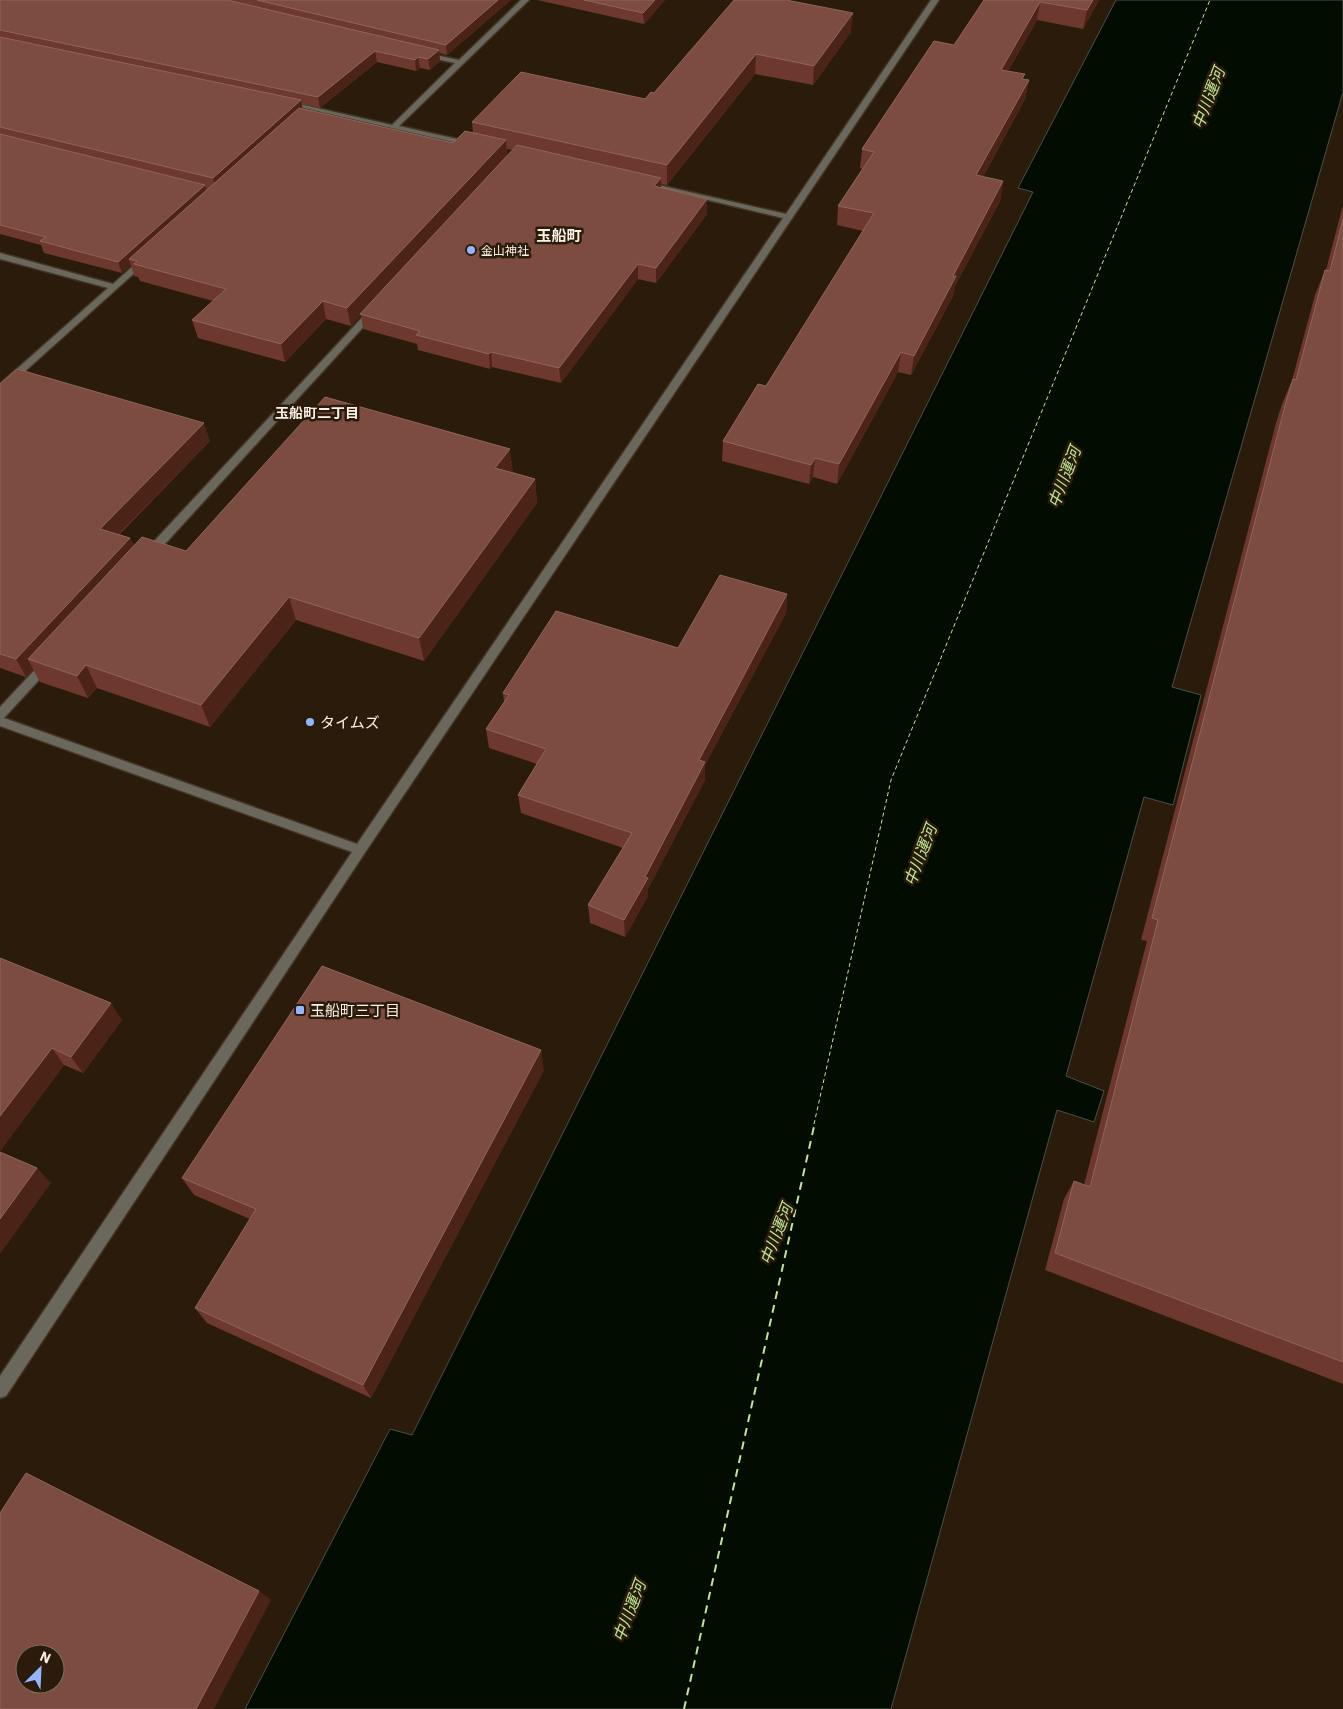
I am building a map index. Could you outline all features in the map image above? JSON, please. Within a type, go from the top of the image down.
[{"type":"street","points":[[394,127],[525,0]]},
{"type":"street","points":[[0,1390],[360,850],[935,0]]},
{"type":"street","points":[[412,51],[460,62]]},
{"type":"street","points":[[275,101],[478,146]]},
{"type":"street","points":[[306,116],[313,109]]},
{"type":"street","points":[[639,183],[790,217]]},
{"type":"street","points":[[0,389],[152,254]]},
{"type":"street","points":[[0,256],[114,287]]},
{"type":"street","points":[[139,564],[384,299]]},
{"type":"street","points":[[0,715],[53,658]]},
{"type":"street","points":[[0,720],[360,850]]},
{"type":"water","name":"中川運河","points":[[1116,0],[1343,0],[1343,92],[1172,687],[1201,695],[1173,805],[1144,797],[1066,1076],[1104,1091],[1094,1122],[1057,1110],[891,1709],[245,1709],[390,1429],[412,1435],[1033,192],[1018,188]]},
{"type":"building","points":[[0,0],[227,0],[439,50],[428,59],[418,57],[415,60],[375,51],[318,97],[0,30]]},
{"type":"building","points":[[257,0],[498,0],[446,45]]},
{"type":"building","points":[[584,0],[655,0],[643,13]]},
{"type":"building","points":[[734,0],[786,0],[853,13],[814,66],[756,54],[667,165],[472,122],[521,72],[645,99],[651,92],[654,93]]},
{"type":"building","points":[[984,0],[1093,0],[1087,10],[1040,2],[1001,70],[1025,74],[1022,79],[1029,80],[976,175],[1003,181],[953,276],[956,276],[914,356],[901,352],[839,464],[815,458],[811,465],[723,441],[758,384],[766,386],[874,213],[838,206],[874,152],[862,149],[934,41],[954,45]]},
{"type":"building","points":[[0,37],[301,100],[213,178],[0,127]]},
{"type":"building","points":[[299,108],[453,143],[465,131],[506,140],[347,308],[323,301],[281,344],[192,320],[226,289],[134,264],[137,261],[129,259]]},
{"type":"building","points":[[0,134],[205,185],[118,262],[40,241],[46,237],[0,225]]},
{"type":"building","points":[[517,145],[661,178],[654,186],[707,199],[656,268],[638,264],[559,368],[491,352],[489,354],[416,335],[420,331],[360,314]]},
{"type":"building","points":[[1343,219],[1343,1362],[1055,1253],[1074,1181],[1090,1187],[1158,920],[1152,918],[1287,398],[1293,379],[1296,380],[1325,270],[1330,271]]},
{"type":"building","points":[[17,369],[204,423],[100,529],[130,538],[16,659],[0,654],[0,384]]},
{"type":"building","points":[[325,397],[510,449],[495,468],[535,479],[419,638],[289,597],[201,705],[86,665],[77,676],[28,659],[142,537],[186,551]]},
{"type":"building","points":[[720,575],[787,594],[699,760],[705,762],[645,877],[648,878],[624,920],[588,905],[632,833],[518,795],[546,749],[486,729],[509,695],[503,693],[556,611],[678,648]]},
{"type":"building","points":[[0,958],[111,1003],[71,1057],[52,1048],[0,1116]]},
{"type":"building","points":[[322,966],[541,1050],[363,1385],[195,1308],[256,1209],[182,1178]]},
{"type":"building","points":[[0,1152],[37,1168],[0,1219]]},
{"type":"building","points":[[26,1473],[259,1591],[196,1709],[0,1709],[0,1513]]},
{"type":"ferry route","points":[[814,1124],[891,780],[1210,0]]},
{"type":"ferry route","points":[[684,1709],[815,1122]]},
{"type":"place","name":"金山神社","points":[[471,250]]},
{"type":"place","name":"タイムズ","points":[[310,722]]},
{"type":"place","name":"玉船町三丁目","points":[[300,1010]]},
{"type":"district","name":"玉船町","points":[[559,235]]},
{"type":"district","name":"玉船町二丁目","points":[[317,413]]}]
